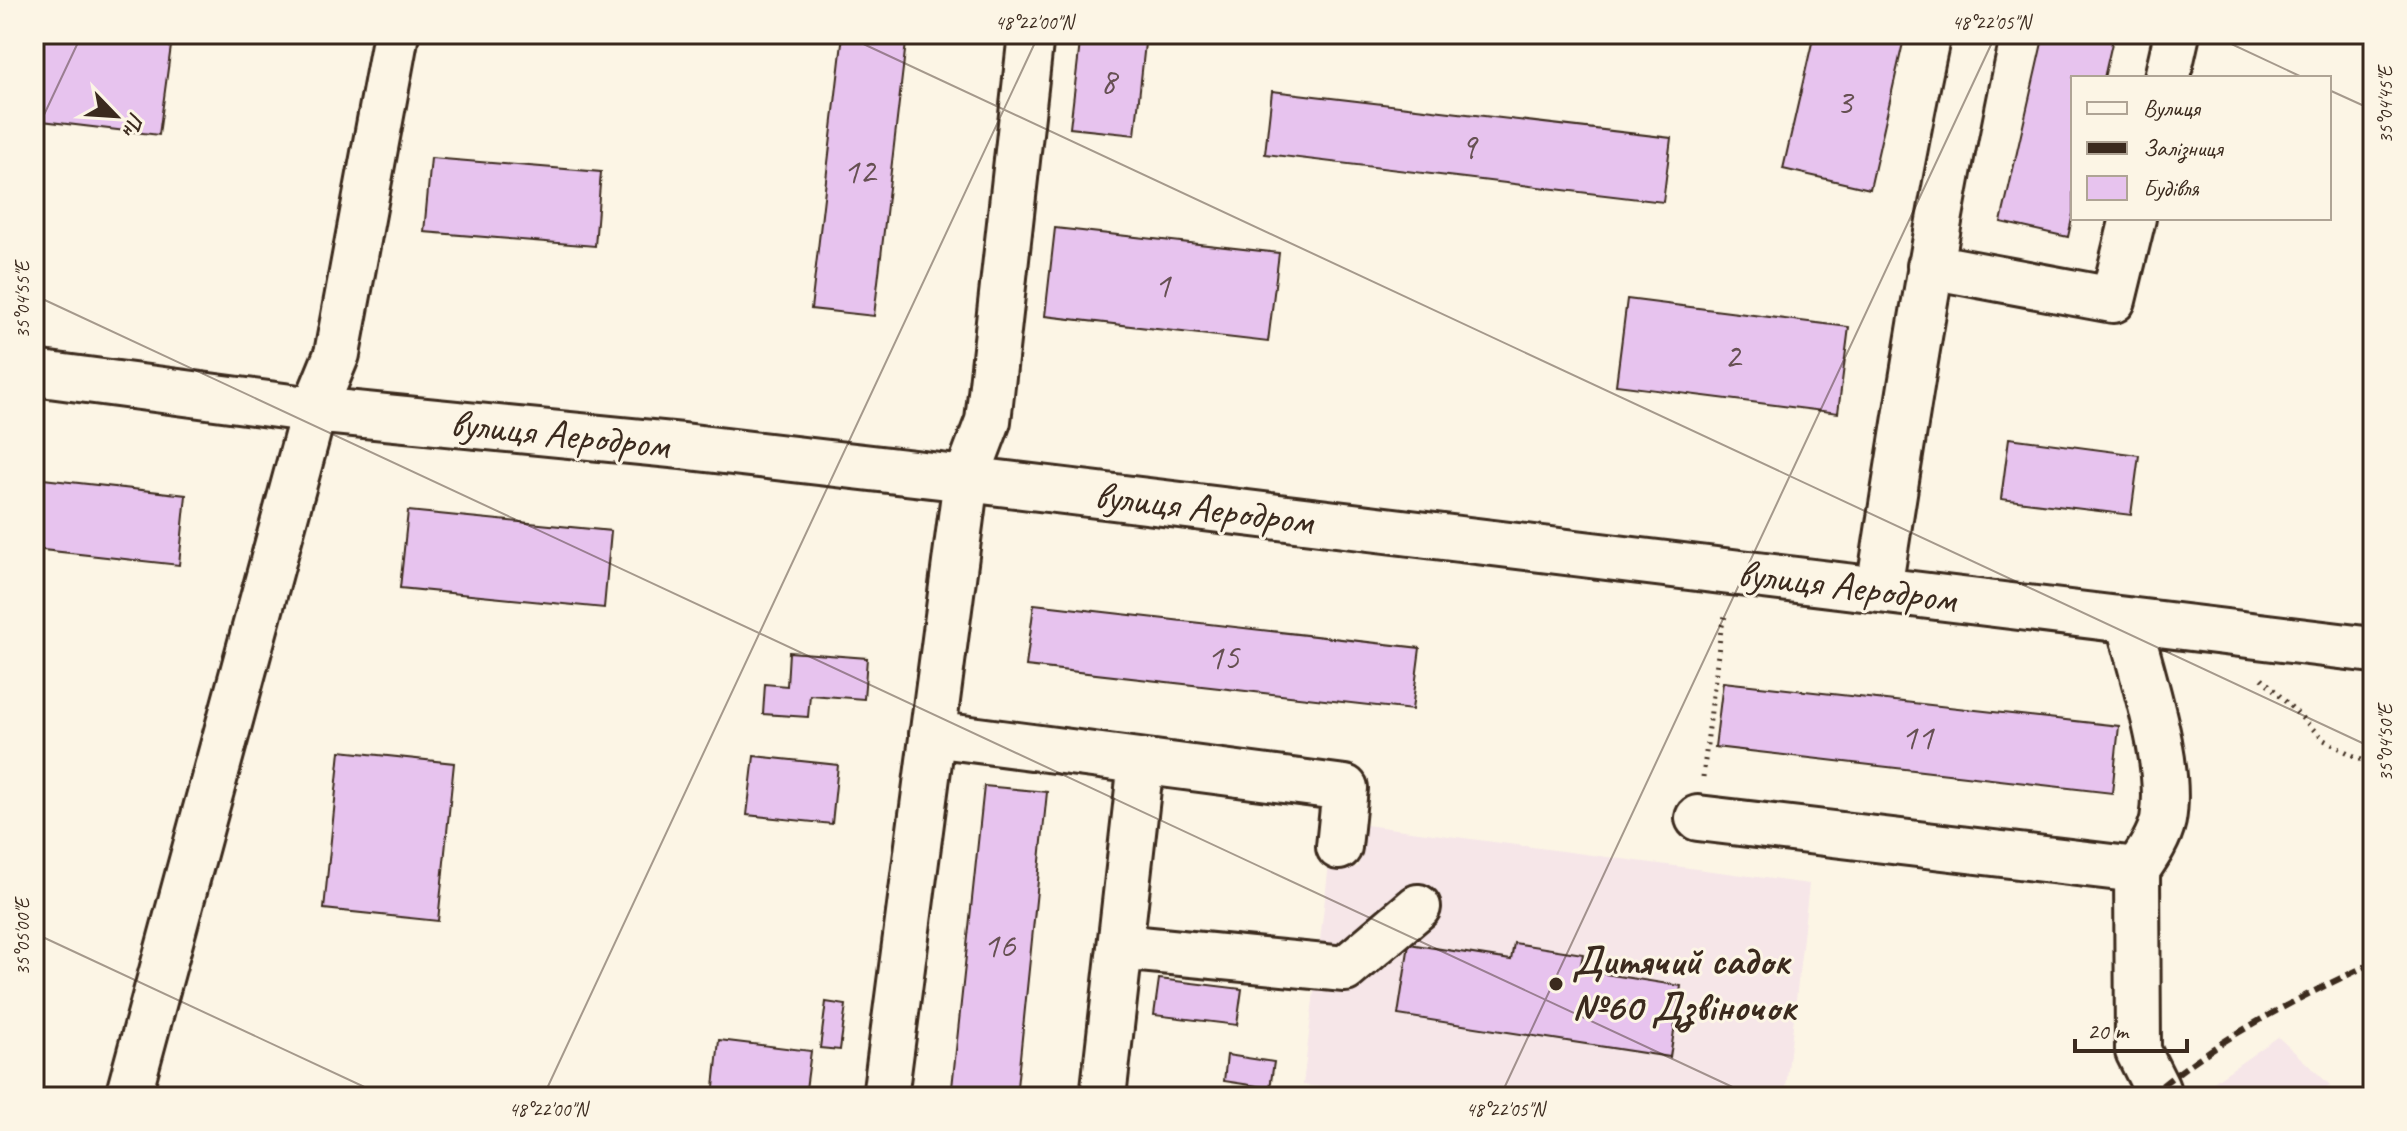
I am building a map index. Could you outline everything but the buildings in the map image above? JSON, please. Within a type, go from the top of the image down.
[{"type":"street","points":[[128,1097],[314,410],[337,354],[396,34]]},
{"type":"street","points":[[885,1097],[966,479],[988,421],[1031,34]]},
{"type":"street","points":[[1879,589],[1930,266],[1950,152],[1976,34]]},
{"type":"street","points":[[2167,76],[2177,34]]},
{"type":"street","points":[[1930,266],[2113,300],[2133,220]]},
{"type":"street","name":"вулиця Аеродром","points":[[34,373],[314,410],[682,446],[966,479],[2373,650]]},
{"type":"street","points":[[2128,620],[2158,742],[2165,795],[2162,823],[2137,870],[2138,1051],[2157,1089],[2154,1097]]},
{"type":"street","points":[[932,734],[1345,788],[1339,847]]},
{"type":"street","points":[[1103,1097],[1141,762]]},
{"type":"street","points":[[1698,818],[2137,870]]},
{"type":"street","points":[[1120,947],[1345,969],[1418,907]]},
{"type":"path","points":[[1698,818],[1721,629],[1740,573]]},
{"type":"path","points":[[2259,675],[2324,740],[2373,766]]},
{"type":"shaded area","name":"Дитячий садок №60 Дзвіночок","points":[[1366,825],[1809,884],[1785,1097],[1402,1097],[1303,1085],[1329,864],[1358,867]]},
{"type":"shaded area","points":[[2278,1037],[2330,1085],[2319,1097],[2192,1097]]},
{"type":"railway","points":[[2148,1097],[2200,1057],[2256,1022],[2373,963]]},
{"type":"place","name":"Дитячий садок №60 Дзвіночок","points":[[1556,984]]}]
